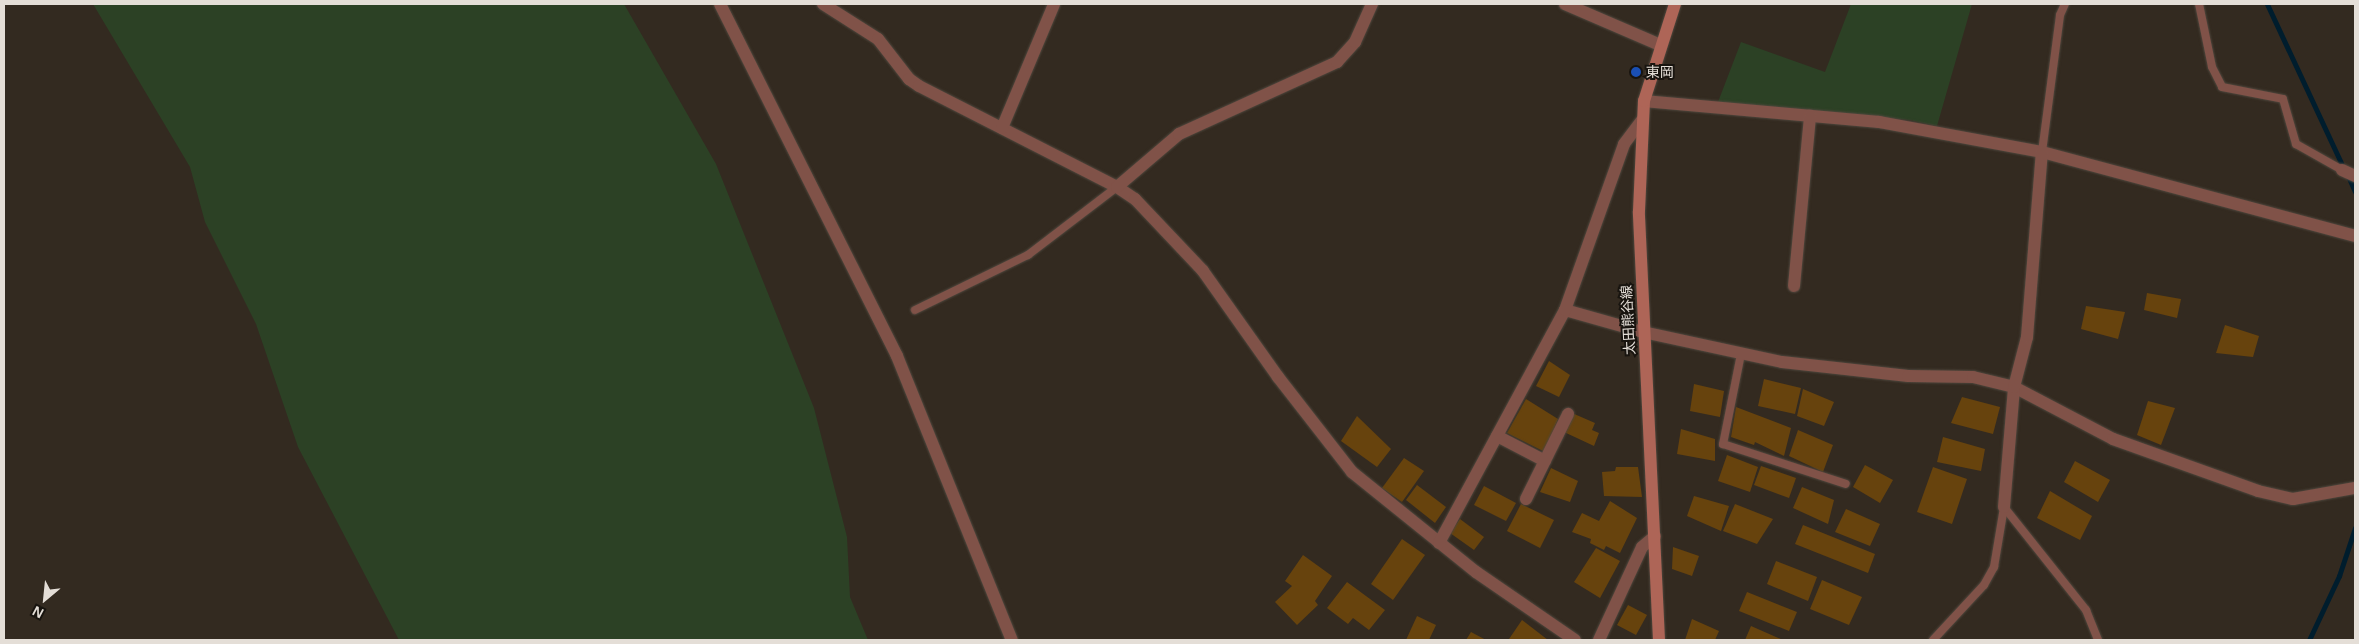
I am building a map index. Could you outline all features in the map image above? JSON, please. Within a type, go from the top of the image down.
[{"type":"main road","name":"太田熊谷線","points":[[1659,640],[1638,211],[1644,101],[1660,45],[1676,4]]},
{"type":"street","points":[[720,4],[897,356],[1012,640]]},
{"type":"street","points":[[823,4],[878,39],[909,79],[919,86],[1117,186],[1166,230],[1203,271],[1278,377],[1352,472],[1439,543],[1520,605],[1575,640]]},
{"type":"street","points":[[1002,128],[1054,4]]},
{"type":"street","points":[[1117,186],[1179,134],[1338,62],[1355,42],[1372,4]]},
{"type":"street","points":[[1565,4],[1660,45]]},
{"type":"street","points":[[1644,101],[1879,122],[2042,152],[2355,236]]},
{"type":"street","points":[[1794,286],[1810,116]]},
{"type":"street","points":[[1439,543],[1565,310],[1624,144],[1643,119]]},
{"type":"street","points":[[2004,507],[2014,387],[2027,337],[2042,152]]},
{"type":"street","points":[[2342,170],[2355,176]]},
{"type":"street","points":[[1565,310],[1643,332],[1741,354],[1908,376],[1973,377],[2014,387],[2113,438],[2258,491],[2293,499],[2355,488]]},
{"type":"street","points":[[1526,499],[1568,414]]},
{"type":"street","points":[[1497,436],[1545,461]]},
{"type":"street","points":[[1599,640],[1642,547],[1655,536]]},
{"type":"lane","points":[[2042,152],[2060,15],[2066,4]]},
{"type":"lane","points":[[2199,4],[2212,67],[2222,87],[2283,99],[2296,144],[2342,170]]},
{"type":"lane","points":[[915,310],[1028,256],[1117,186]]},
{"type":"lane","points":[[1741,354],[1723,444],[1846,484]]},
{"type":"lane","points":[[1933,640],[1984,585],[1994,567],[2004,507]]},
{"type":"lane","points":[[2004,507],[2086,610],[2098,640]]},
{"type":"green space","points":[[93,4],[624,4],[716,164],[814,408],[847,537],[850,597],[868,640],[399,640],[298,447],[256,324],[205,222],[190,167]]},
{"type":"green space","points":[[1851,4],[1972,4],[1937,126],[1910,120],[1718,102],[1741,42],[1825,72]]},
{"type":"building","points":[[2147,293],[2181,299],[2177,318],[2144,310]]},
{"type":"building","points":[[2086,306],[2125,312],[2118,339],[2081,329]]},
{"type":"building","points":[[2225,325],[2259,336],[2253,357],[2216,353]]},
{"type":"building","points":[[1549,361],[1570,375],[1559,397],[1536,386]]},
{"type":"building","points":[[1764,379],[1801,388],[1795,414],[1758,406]]},
{"type":"building","points":[[1694,384],[1724,391],[1720,417],[1690,411]]},
{"type":"building","points":[[1803,389],[1834,402],[1824,426],[1797,416]]},
{"type":"building","points":[[1962,397],[2000,407],[1993,434],[1951,423]]},
{"type":"building","points":[[1526,399],[1558,419],[1545,452],[1507,433]]},
{"type":"building","points":[[2148,401],[2175,408],[2161,445],[2137,435]]},
{"type":"building","points":[[1736,407],[1791,428],[1784,456],[1755,442],[1754,445],[1731,437]]},
{"type":"building","points":[[1572,413],[1595,423],[1592,430],[1599,433],[1594,446],[1564,432]]},
{"type":"building","points":[[1357,416],[1391,449],[1377,467],[1341,441]]},
{"type":"building","points":[[1681,429],[1715,439],[1715,461],[1677,454]]},
{"type":"building","points":[[1798,430],[1833,445],[1823,472],[1789,456]]},
{"type":"building","points":[[1943,437],[1985,449],[1981,471],[1937,462]]},
{"type":"building","points":[[1727,455],[1758,467],[1750,492],[1718,481]]},
{"type":"building","points":[[1404,458],[1424,471],[1402,502],[1382,488]]},
{"type":"building","points":[[2075,461],[2110,480],[2098,502],[2064,482]]},
{"type":"building","points":[[1865,465],[1893,480],[1880,503],[1853,487]]},
{"type":"building","points":[[1761,466],[1796,478],[1789,498],[1754,485]]},
{"type":"building","points":[[1616,467],[1638,467],[1642,497],[1604,496],[1602,472],[1615,471]]},
{"type":"building","points":[[1933,467],[1967,479],[1952,524],[1917,512]]},
{"type":"building","points":[[1551,468],[1578,481],[1570,502],[1540,492]]},
{"type":"building","points":[[1417,485],[1446,507],[1435,523],[1406,500]]},
{"type":"building","points":[[1484,486],[1516,503],[1506,521],[1474,505]]},
{"type":"building","points":[[1802,487],[1834,500],[1828,524],[1793,508]]},
{"type":"building","points":[[2050,491],[2092,516],[2080,540],[2037,518]]},
{"type":"building","points":[[1694,496],[1729,506],[1721,531],[1687,516]]},
{"type":"building","points":[[1610,501],[1637,518],[1620,553],[1606,546],[1604,550],[1590,543],[1591,539],[1572,532],[1582,513],[1599,521]]},
{"type":"building","points":[[1521,504],[1554,520],[1540,548],[1507,531]]},
{"type":"building","points":[[1735,504],[1773,519],[1757,544],[1723,531]]},
{"type":"building","points":[[1846,509],[1880,524],[1870,546],[1835,532]]},
{"type":"building","points":[[1460,519],[1484,537],[1474,550],[1450,533]]},
{"type":"building","points":[[1803,525],[1875,554],[1868,573],[1795,544]]},
{"type":"building","points":[[1402,539],[1425,555],[1393,600],[1371,584]]},
{"type":"building","points":[[1673,547],[1699,556],[1692,576],[1672,569]]},
{"type":"building","points":[[1596,548],[1620,561],[1600,598],[1574,582]]},
{"type":"building","points":[[1303,555],[1332,576],[1315,601],[1318,605],[1297,625],[1275,602],[1292,586],[1285,581]]},
{"type":"building","points":[[1776,561],[1817,577],[1808,601],[1767,584]]},
{"type":"building","points":[[1822,580],[1862,597],[1849,625],[1810,609]]},
{"type":"building","points":[[1347,582],[1385,610],[1369,630],[1353,618],[1348,624],[1327,608]]},
{"type":"building","points":[[1747,592],[1797,612],[1789,631],[1739,611]]},
{"type":"building","points":[[1628,605],[1647,615],[1636,635],[1617,625]]},
{"type":"building","points":[[1417,616],[1436,625],[1429,640],[1406,640]]},
{"type":"building","points":[[1692,619],[1719,631],[1715,640],[1685,640]]},
{"type":"building","points":[[1522,620],[1548,640],[1509,639]]},
{"type":"building","points":[[1751,626],[1783,640],[1745,640]]},
{"type":"building","points":[[1471,632],[1486,640],[1466,640]]},
{"type":"waterway","points":[[2267,4],[2344,169]]},
{"type":"waterway","points":[[2348,176],[2355,192]]},
{"type":"waterway","points":[[2309,640],[2339,576],[2355,528]]},
{"type":"place","name":"東岡","points":[[1636,72]]}]
